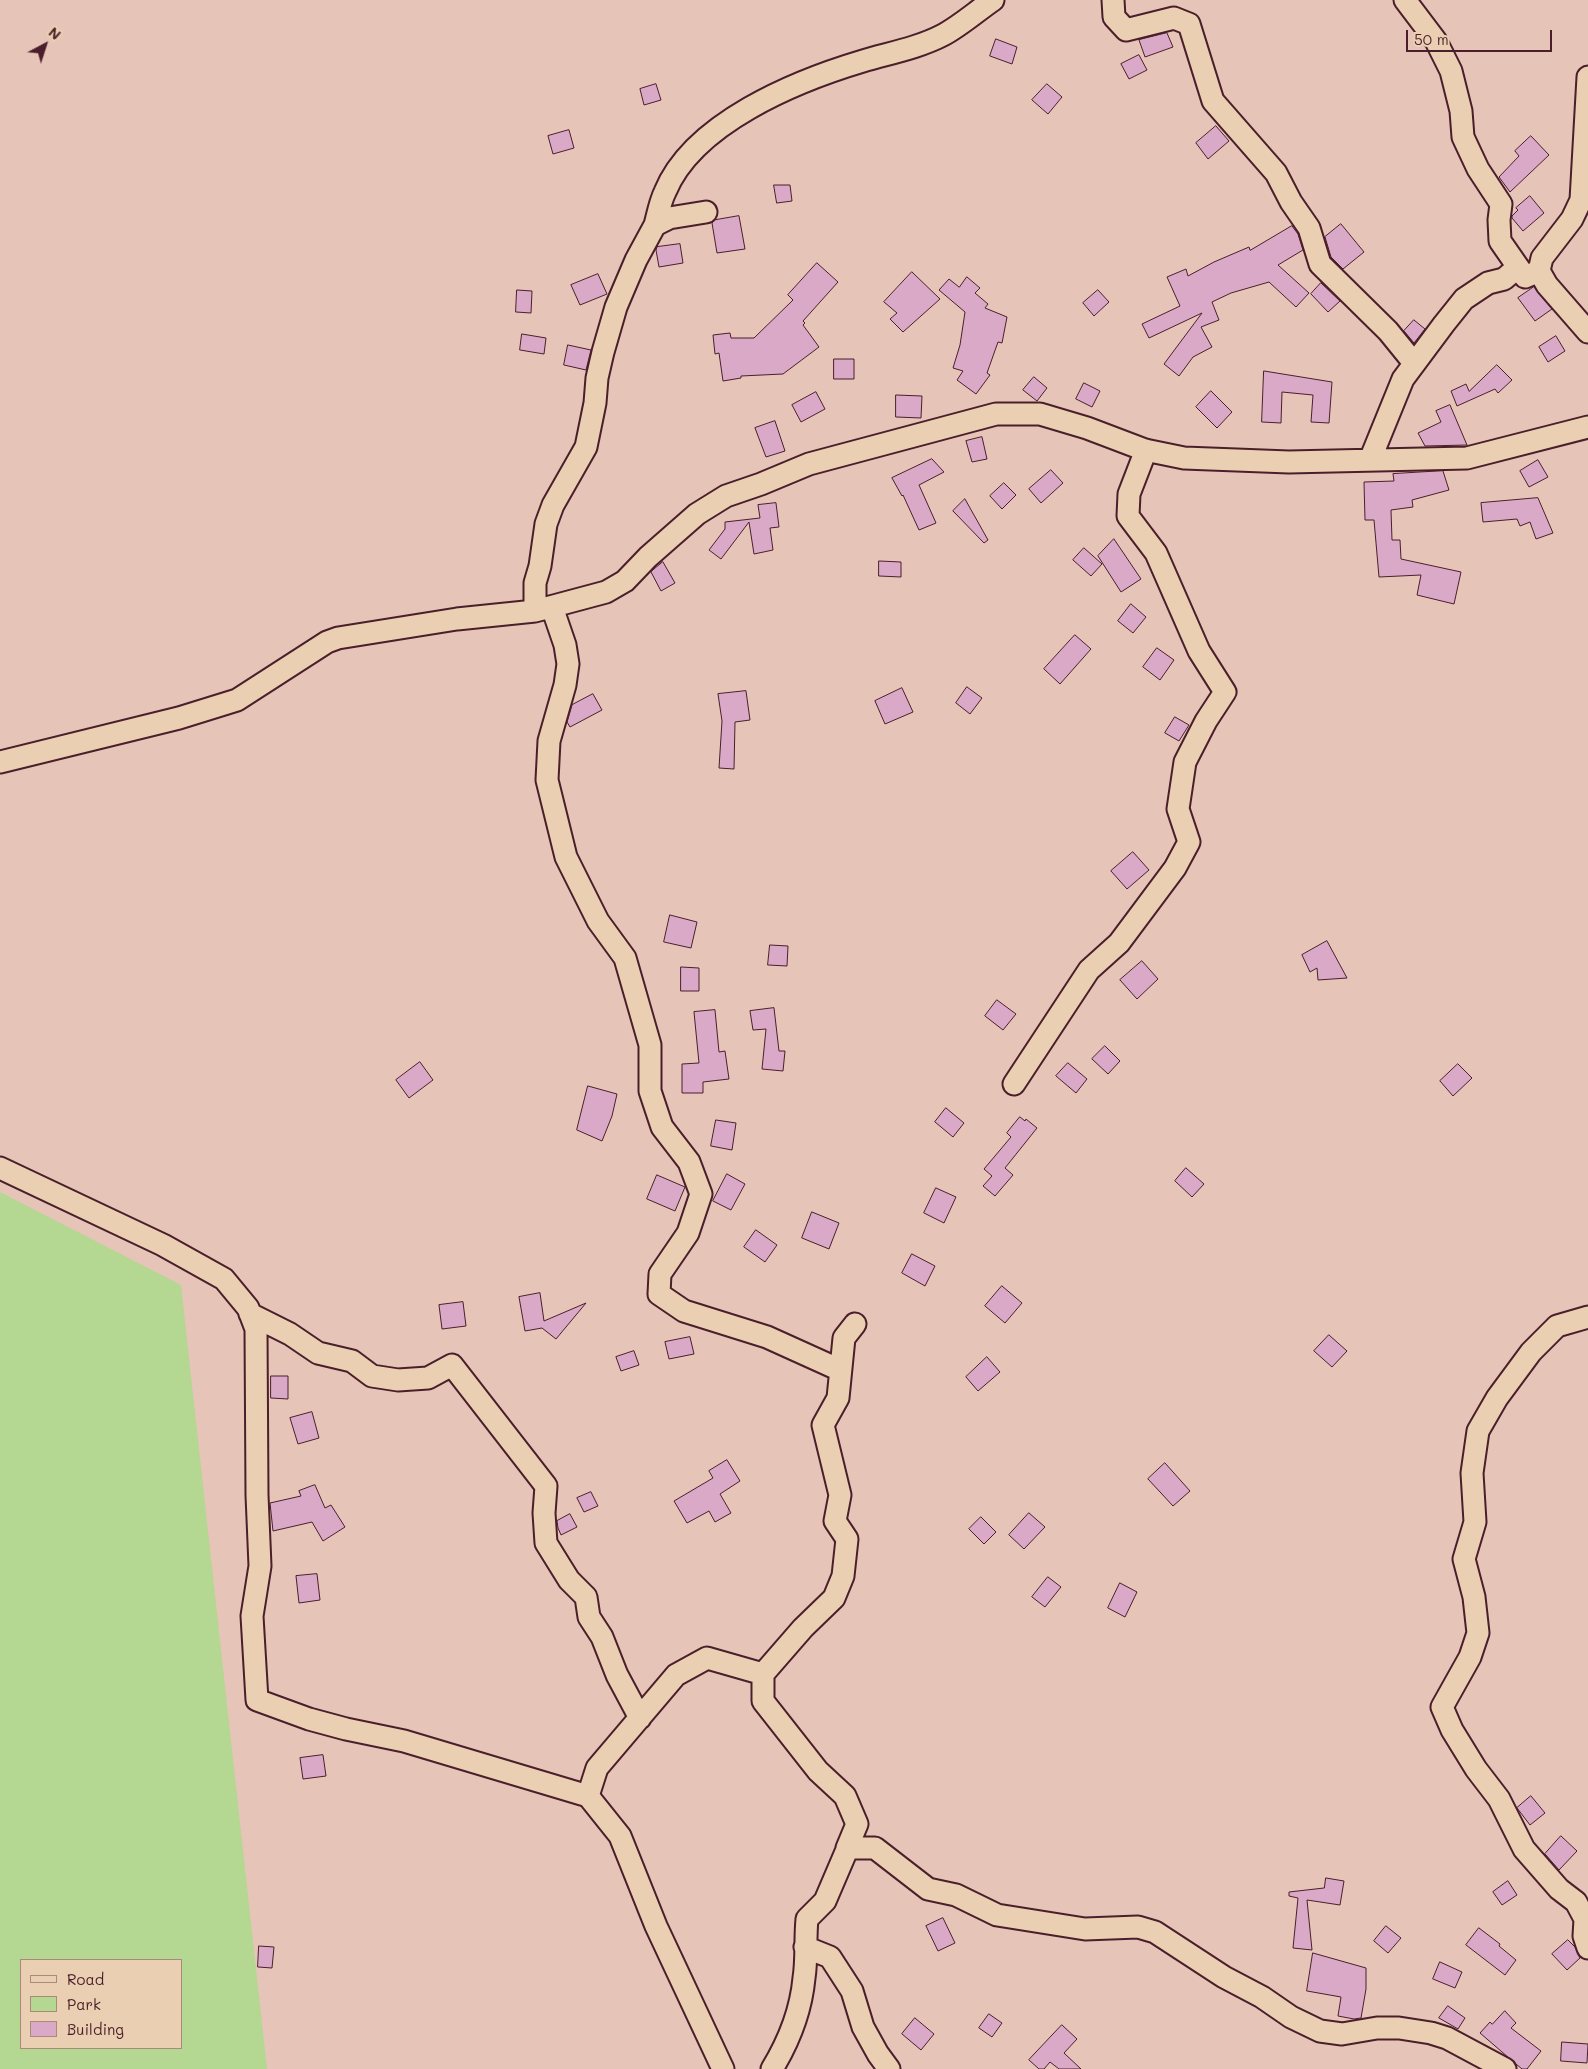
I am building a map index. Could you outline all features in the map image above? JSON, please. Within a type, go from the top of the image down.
[{"type":"street","points":[[840,1370],[767,1337],[684,1310],[659,1294],[660,1274],[688,1233],[701,1194],[689,1162],[662,1127],[650,1091],[650,1045],[625,958],[598,921],[566,857],[547,780],[549,741],[565,685],[568,664],[565,645],[543,609],[535,583],[540,566],[546,524],[553,505],[586,447],[595,403],[597,378],[609,328],[636,260],[655,225],[665,191],[683,161],[740,112],[796,86],[943,35],[993,0]]},
{"type":"street","points":[[1112,0],[1114,17],[1126,30],[1174,18],[1190,24],[1213,101],[1276,173],[1291,202],[1310,228],[1320,264],[1388,331],[1414,363]]},
{"type":"street","points":[[1405,0],[1436,41],[1451,71],[1461,112],[1463,137],[1478,170],[1501,204],[1499,220],[1500,241],[1525,277],[1539,270]]},
{"type":"street","points":[[1588,77],[1581,200],[1572,219],[1542,258],[1539,270],[1546,284],[1588,332]]},
{"type":"street","points":[[655,225],[669,218],[706,212]]},
{"type":"street","points":[[1370,460],[1403,379],[1414,363],[1464,299],[1488,283],[1504,279],[1518,267]]},
{"type":"street","points":[[0,762],[179,718],[237,700],[327,642],[338,638],[457,619],[543,609],[606,592],[625,581],[648,557],[698,514],[726,496],[809,464],[996,414],[1040,414],[1087,428],[1146,450],[1184,458],[1289,462],[1467,458],[1588,427]]},
{"type":"street","points":[[1014,1084],[1089,970],[1119,943],[1175,868],[1189,842],[1178,808],[1184,762],[1206,721],[1225,692],[1199,652],[1156,553],[1128,516],[1129,494],[1146,450]]},
{"type":"street","points":[[0,1168],[163,1245],[224,1279],[248,1308],[256,1329],[257,1495],[260,1566],[252,1616],[257,1700],[309,1719],[404,1741],[588,1796],[620,1836],[656,1926],[723,2069]]},
{"type":"street","points":[[250,1314],[290,1334],[318,1353],[352,1361],[372,1376],[398,1380],[428,1378],[452,1366],[546,1486],[544,1513],[546,1543],[569,1580],[586,1597],[589,1616],[602,1638],[617,1675],[640,1718]]},
{"type":"street","points":[[1588,1317],[1558,1326],[1531,1352],[1497,1398],[1478,1431],[1472,1473],[1475,1522],[1464,1559],[1474,1597],[1478,1632],[1470,1657],[1442,1707],[1452,1730],[1476,1769],[1499,1799],[1524,1849],[1559,1889],[1576,1902],[1585,1919],[1584,1936],[1588,1948]]},
{"type":"street","points":[[772,2069],[785,2048],[798,2012],[805,1976],[807,1919],[825,1901],[857,1824],[845,1796],[818,1771],[763,1701],[763,1674],[803,1628],[834,1598],[843,1576],[848,1539],[835,1521],[840,1495],[824,1425],[838,1398],[844,1338],[855,1324]]},
{"type":"street","points":[[588,1796],[598,1768],[676,1676],[707,1658],[763,1674]]},
{"type":"street","points":[[848,1845],[847,1848],[875,1848],[928,1889],[956,1895],[997,1915],[1085,1929],[1138,1927],[1155,1932],[1224,1977],[1262,1997],[1291,2017],[1320,2031],[1342,2034],[1377,2028],[1399,2028],[1431,2033],[1447,2038],[1505,2069]]},
{"type":"street","points":[[805,1947],[830,1956],[852,1991],[863,2027],[889,2069]]},
{"type":"green space","points":[[0,1192],[181,1285],[267,2069],[0,2069]]},
{"type":"building","points":[[1167,33],[1173,47],[1145,57],[1139,40]]},
{"type":"building","points":[[996,39],[1017,47],[1012,64],[990,56]]},
{"type":"building","points":[[1139,55],[1147,70],[1129,79],[1121,64]]},
{"type":"building","points":[[656,84],[661,100],[644,105],[640,89]]},
{"type":"building","points":[[1047,84],[1062,97],[1048,114],[1032,100]]},
{"type":"building","points":[[1216,126],[1229,141],[1208,159],[1196,143]]},
{"type":"building","points":[[569,130],[574,148],[553,154],[548,136]]},
{"type":"building","points":[[1531,136],[1549,155],[1510,192],[1499,177],[1519,156],[1515,151]]},
{"type":"building","points":[[774,185],[790,185],[792,201],[777,203]]},
{"type":"building","points":[[1530,196],[1544,213],[1523,231],[1512,216],[1518,210],[1516,208]]},
{"type":"building","points":[[739,216],[745,249],[717,253],[712,223],[715,220]]},
{"type":"building","points":[[1341,224],[1364,252],[1343,269],[1331,257],[1325,237]]},
{"type":"building","points":[[1292,226],[1298,234],[1303,250],[1278,265],[1309,293],[1296,307],[1269,282],[1231,293],[1212,302],[1219,320],[1201,327],[1212,347],[1193,357],[1179,376],[1164,364],[1202,313],[1149,338],[1142,324],[1180,306],[1167,277],[1186,269],[1188,276],[1249,247],[1250,250]]},
{"type":"building","points":[[680,244],[683,263],[659,267],[657,247]]},
{"type":"building","points":[[817,263],[838,282],[803,321],[805,323],[803,325],[819,347],[783,374],[741,376],[741,378],[723,381],[719,353],[715,354],[713,335],[730,333],[731,338],[754,338],[793,300],[788,295]]},
{"type":"building","points":[[912,272],[940,299],[903,332],[890,319],[897,313],[884,302]]},
{"type":"building","points":[[598,274],[607,294],[580,305],[571,285]]},
{"type":"building","points":[[967,277],[980,288],[975,293],[988,304],[985,308],[1007,317],[1002,343],[998,342],[987,373],[990,375],[976,394],[957,380],[963,371],[953,368],[960,345],[965,312],[939,290],[949,279],[959,287]]},
{"type":"building","points":[[1321,283],[1340,301],[1328,312],[1311,294]]},
{"type":"building","points":[[1534,287],[1552,309],[1535,321],[1518,298]]},
{"type":"building","points":[[517,290],[532,291],[531,313],[516,312]]},
{"type":"building","points":[[1098,290],[1109,302],[1094,316],[1083,303]]},
{"type":"building","points":[[1414,320],[1425,329],[1414,343],[1404,331]]},
{"type":"building","points":[[522,334],[546,338],[544,354],[520,350]]},
{"type":"building","points":[[1556,336],[1565,351],[1548,362],[1539,347]]},
{"type":"building","points":[[568,345],[591,350],[586,370],[564,365]]},
{"type":"building","points":[[834,359],[854,359],[854,379],[834,379]]},
{"type":"building","points":[[1497,365],[1512,380],[1498,393],[1495,389],[1457,406],[1451,391],[1466,384],[1469,391]]},
{"type":"building","points":[[1264,371],[1332,382],[1329,423],[1311,422],[1313,395],[1282,392],[1281,423],[1262,422]]},
{"type":"building","points":[[1034,377],[1047,388],[1037,401],[1023,390]]},
{"type":"building","points":[[1084,383],[1100,391],[1092,407],[1076,399]]},
{"type":"building","points":[[1211,391],[1232,412],[1217,428],[1196,407]]},
{"type":"building","points":[[816,392],[825,409],[801,422],[792,405]]},
{"type":"building","points":[[896,395],[922,396],[921,418],[896,417]]},
{"type":"building","points":[[1450,405],[1467,445],[1425,446],[1418,433],[1441,422],[1436,411]]},
{"type":"building","points":[[775,421],[785,451],[766,457],[755,428]]},
{"type":"building","points":[[982,437],[987,459],[972,462],[966,441]]},
{"type":"building","points":[[932,459],[944,472],[919,485],[936,523],[919,530],[903,495],[892,478]]},
{"type":"building","points":[[1538,460],[1548,477],[1529,487],[1520,471]]},
{"type":"building","points":[[1051,470],[1063,483],[1041,503],[1029,489]]},
{"type":"building","points":[[1443,471],[1449,490],[1412,500],[1413,507],[1391,510],[1392,540],[1400,540],[1401,559],[1461,572],[1454,604],[1417,595],[1421,575],[1379,577],[1374,520],[1365,520],[1364,482],[1394,481],[1393,474]]},
{"type":"building","points":[[1004,483],[1016,495],[1002,509],[990,496]]},
{"type":"building","points":[[1538,498],[1553,533],[1536,539],[1530,522],[1520,526],[1517,519],[1483,522],[1481,503]]},
{"type":"building","points":[[965,499],[988,540],[984,543],[953,511]]},
{"type":"building","points":[[776,503],[779,527],[770,528],[773,550],[754,554],[749,522],[721,559],[709,550],[725,529],[725,522],[760,518],[758,505]]},
{"type":"building","points":[[1114,539],[1141,579],[1121,592],[1098,556]]},
{"type":"building","points":[[1084,548],[1102,564],[1091,576],[1073,560]]},
{"type":"building","points":[[879,561],[901,562],[901,577],[879,576]]},
{"type":"building","points":[[663,562],[675,583],[661,591],[651,572]]},
{"type":"building","points":[[1131,604],[1146,617],[1133,633],[1118,621]]},
{"type":"building","points":[[1075,635],[1091,649],[1060,684],[1044,669]]},
{"type":"building","points":[[1157,648],[1174,660],[1160,680],[1143,667]]},
{"type":"building","points":[[967,687],[982,698],[970,714],[956,703]]},
{"type":"building","points":[[902,688],[913,712],[885,724],[875,701]]},
{"type":"building","points":[[746,691],[750,720],[735,722],[734,769],[719,768],[722,721],[718,694]]},
{"type":"building","points":[[593,694],[602,710],[570,727],[567,722],[572,705]]},
{"type":"building","points":[[1175,717],[1189,725],[1179,741],[1165,733]]},
{"type":"building","points":[[1133,852],[1149,870],[1127,889],[1111,871]]},
{"type":"building","points":[[670,915],[697,922],[691,948],[664,942]]},
{"type":"building","points":[[1327,941],[1347,978],[1318,980],[1317,968],[1310,972],[1302,955]]},
{"type":"building","points":[[770,945],[788,946],[787,966],[768,965]]},
{"type":"building","points":[[1142,961],[1158,979],[1137,999],[1120,980]]},
{"type":"building","points":[[681,967],[699,968],[699,991],[681,991]]},
{"type":"building","points":[[997,1000],[1016,1014],[1003,1030],[985,1016]]},
{"type":"building","points":[[774,1008],[779,1051],[785,1051],[783,1071],[762,1069],[766,1029],[753,1030],[750,1011]]},
{"type":"building","points":[[715,1010],[719,1052],[725,1051],[729,1079],[703,1082],[703,1093],[682,1093],[682,1064],[699,1063],[694,1012]]},
{"type":"building","points":[[1105,1046],[1120,1061],[1108,1074],[1092,1059]]},
{"type":"building","points":[[420,1062],[433,1080],[409,1098],[396,1080]]},
{"type":"building","points":[[1068,1063],[1087,1079],[1076,1093],[1056,1076]]},
{"type":"building","points":[[1458,1064],[1472,1078],[1453,1096],[1440,1081]]},
{"type":"building","points":[[588,1086],[617,1094],[612,1116],[602,1141],[577,1130]]},
{"type":"building","points":[[946,1108],[964,1123],[953,1137],[935,1122]]},
{"type":"building","points":[[1020,1117],[1025,1121],[1026,1119],[1037,1128],[1005,1168],[1013,1175],[995,1196],[983,1186],[992,1176],[984,1169],[1011,1137],[1007,1133]]},
{"type":"building","points":[[716,1120],[736,1123],[732,1150],[711,1146]]},
{"type":"building","points":[[1186,1168],[1204,1184],[1192,1197],[1175,1181]]},
{"type":"building","points":[[727,1174],[745,1184],[731,1210],[713,1201]]},
{"type":"building","points":[[657,1175],[685,1187],[675,1211],[647,1199]]},
{"type":"building","points":[[936,1188],[956,1197],[944,1223],[924,1213]]},
{"type":"building","points":[[812,1212],[839,1223],[829,1249],[802,1238]]},
{"type":"building","points":[[756,1230],[777,1245],[765,1262],[744,1247]]},
{"type":"building","points":[[912,1254],[935,1266],[925,1286],[902,1273]]},
{"type":"building","points":[[1002,1286],[1022,1303],[1005,1323],[985,1306]]},
{"type":"building","points":[[540,1293],[544,1321],[586,1303],[556,1339],[542,1328],[525,1331],[519,1297]]},
{"type":"building","points":[[463,1302],[466,1326],[442,1329],[439,1305]]},
{"type":"building","points":[[1329,1335],[1347,1351],[1332,1367],[1314,1351]]},
{"type":"building","points":[[690,1337],[694,1354],[669,1359],[665,1342]]},
{"type":"building","points":[[634,1351],[639,1365],[621,1371],[616,1357]]},
{"type":"building","points":[[987,1357],[1000,1372],[978,1391],[966,1377]]},
{"type":"building","points":[[271,1376],[288,1376],[288,1399],[271,1398]]},
{"type":"building","points":[[312,1412],[319,1438],[298,1444],[290,1418]]},
{"type":"building","points":[[727,1460],[740,1481],[720,1494],[731,1513],[715,1522],[709,1511],[687,1523],[674,1501],[713,1478],[709,1471]]},
{"type":"building","points":[[1165,1463],[1190,1491],[1173,1506],[1148,1479]]},
{"type":"building","points":[[315,1485],[325,1508],[331,1505],[345,1527],[323,1541],[312,1522],[273,1531],[270,1503],[301,1496],[299,1491]]},
{"type":"building","points":[[591,1492],[598,1506],[584,1512],[577,1498]]},
{"type":"building","points":[[1029,1513],[1045,1527],[1024,1549],[1009,1535]]},
{"type":"building","points":[[570,1514],[577,1527],[561,1535],[557,1521]]},
{"type":"building","points":[[981,1517],[996,1532],[984,1544],[969,1529]]},
{"type":"building","points":[[317,1574],[320,1600],[299,1603],[296,1576]]},
{"type":"building","points":[[1048,1577],[1061,1587],[1045,1607],[1032,1597]]},
{"type":"building","points":[[1120,1583],[1137,1592],[1125,1617],[1108,1608]]},
{"type":"building","points":[[323,1755],[326,1776],[303,1779],[300,1758]]},
{"type":"building","points":[[1531,1796],[1545,1813],[1530,1825],[1517,1808]]},
{"type":"building","points":[[1561,1836],[1577,1851],[1559,1870],[1545,1854]]},
{"type":"building","points":[[1326,1878],[1344,1881],[1340,1905],[1307,1900],[1312,1950],[1293,1948],[1298,1898],[1289,1896],[1289,1892],[1324,1888]]},
{"type":"building","points":[[1508,1881],[1517,1895],[1502,1905],[1493,1892]]},
{"type":"building","points":[[943,1918],[955,1943],[938,1951],[926,1926]]},
{"type":"building","points":[[1386,1926],[1401,1938],[1388,1953],[1374,1941]]},
{"type":"building","points":[[1479,1928],[1500,1944],[1499,1946],[1516,1960],[1505,1975],[1466,1945]]},
{"type":"building","points":[[1568,1940],[1575,1947],[1580,1958],[1567,1970],[1552,1954]]},
{"type":"building","points":[[259,1946],[274,1947],[272,1968],[258,1967]]},
{"type":"building","points":[[1313,1953],[1366,1968],[1366,1989],[1361,2018],[1354,2019],[1338,2016],[1341,1997],[1307,1991]]},
{"type":"building","points":[[1440,1962],[1462,1972],[1455,1988],[1433,1979]]},
{"type":"building","points":[[1448,2006],[1465,2018],[1458,2029],[1439,2018]]},
{"type":"building","points":[[1505,2011],[1516,2023],[1511,2028],[1541,2051],[1527,2069],[1522,2069],[1480,2033],[1490,2022],[1492,2024]]},
{"type":"building","points":[[989,2014],[1002,2023],[992,2037],[979,2028]]},
{"type":"building","points":[[915,2018],[934,2034],[921,2050],[902,2034]]},
{"type":"building","points":[[1062,2025],[1077,2039],[1064,2053],[1081,2069],[1059,2069],[1050,2062],[1044,2069],[1039,2069],[1029,2060]]},
{"type":"building","points":[[1562,2042],[1588,2044],[1587,2063],[1561,2061]]}]
